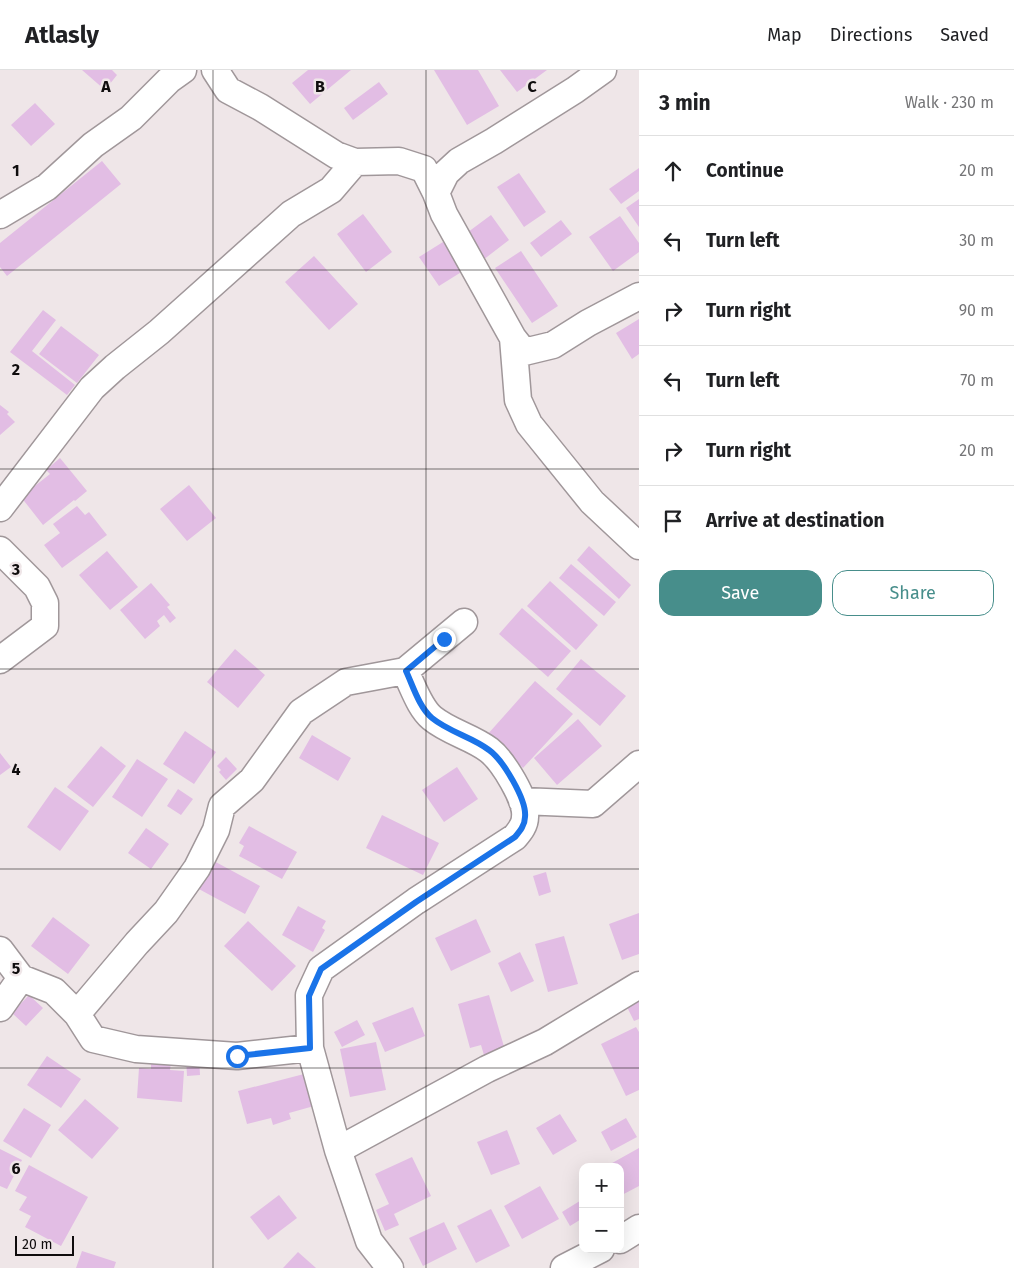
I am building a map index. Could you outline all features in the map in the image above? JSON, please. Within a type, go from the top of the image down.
[{"type":"street","points":[[0,215],[47,186],[93,145],[130,118],[182,70]]},
{"type":"street","points":[[215,70],[228,90],[260,107],[336,156],[355,162],[399,161],[435,178]]},
{"type":"street","points":[[435,178],[459,161],[575,90],[603,70]]},
{"type":"street","points":[[0,508],[92,388],[115,367],[160,332],[292,214],[330,190],[355,162]]},
{"type":"street","points":[[435,178],[444,214],[513,338],[524,352],[557,352],[588,323],[639,296]]},
{"type":"street","points":[[513,338],[514,371],[518,400],[529,424],[592,502],[639,546]]},
{"type":"street","points":[[0,550],[37,587],[45,603],[45,626],[0,660]]},
{"type":"street","points":[[77,1014],[166,912],[197,868],[216,830],[222,806],[252,780],[301,712],[346,682],[406,671],[464,622]]},
{"type":"street","points":[[390,1268],[369,1241],[338,1150],[310,1048],[309,996],[321,969],[416,902],[515,837],[524,823],[526,815],[522,801],[506,771],[489,750],[452,731],[431,717],[422,707],[406,671]]},
{"type":"street","points":[[522,801],[593,804],[639,764]]},
{"type":"street","points":[[0,950],[21,978],[54,991],[77,1014],[93,1039],[136,1049],[237,1056],[310,1048]]},
{"type":"street","points":[[0,1008],[21,978]]},
{"type":"street","points":[[338,1150],[487,1069],[545,1042],[639,985]]},
{"type":"street","points":[[624,1237],[639,1228]]},
{"type":"street","points":[[564,1268],[593,1253]]},
{"type":"building","points":[[82,70],[112,70],[117,75],[105,90]]},
{"type":"building","points":[[308,70],[351,70],[310,104],[292,83]]},
{"type":"building","points":[[434,70],[478,70],[499,106],[467,125]]},
{"type":"building","points":[[500,70],[547,70],[517,92]]},
{"type":"building","points":[[379,82],[388,94],[353,120],[344,108]]},
{"type":"building","points":[[35,103],[55,124],[31,146],[11,125]]},
{"type":"building","points":[[102,161],[121,184],[7,276],[0,267],[0,243]]},
{"type":"building","points":[[639,168],[639,191],[621,204],[609,189]]},
{"type":"building","points":[[519,173],[546,212],[524,227],[497,187]]},
{"type":"building","points":[[639,199],[639,227],[626,208]]},
{"type":"building","points":[[363,214],[392,252],[366,272],[337,234]]},
{"type":"building","points":[[491,215],[509,240],[483,260],[464,235]]},
{"type":"building","points":[[620,216],[639,243],[639,252],[613,271],[589,237]]},
{"type":"building","points":[[561,220],[572,234],[541,257],[530,243]]},
{"type":"building","points":[[443,242],[463,271],[439,286],[419,257]]},
{"type":"building","points":[[521,251],[558,306],[532,323],[495,268]]},
{"type":"building","points":[[314,256],[358,304],[329,330],[285,282]]},
{"type":"building","points":[[43,310],[56,320],[32,351],[75,385],[67,395],[10,352]]},
{"type":"building","points":[[639,319],[639,354],[632,359],[616,333]]},
{"type":"building","points":[[61,326],[99,355],[77,383],[39,354]]},
{"type":"building","points":[[0,405],[9,412],[7,414],[15,422],[0,435]]},
{"type":"building","points":[[60,458],[87,491],[43,525],[21,497],[50,474],[46,470]]},
{"type":"building","points":[[189,485],[216,518],[187,541],[160,509]]},
{"type":"building","points":[[77,506],[85,515],[89,512],[107,535],[62,568],[44,545],[60,533],[53,524]]},
{"type":"building","points":[[589,546],[631,585],[619,599],[577,560]]},
{"type":"building","points":[[107,551],[138,587],[110,610],[79,575]]},
{"type":"building","points":[[571,564],[616,602],[604,616],[559,578]]},
{"type":"building","points":[[550,581],[598,625],[576,650],[527,606]]},
{"type":"building","points":[[151,583],[170,605],[167,607],[176,618],[170,623],[164,615],[157,621],[160,626],[145,639],[120,610]]},
{"type":"building","points":[[522,608],[571,651],[548,677],[499,634]]},
{"type":"building","points":[[235,649],[265,675],[238,708],[207,682]]},
{"type":"building","points":[[581,659],[626,696],[600,726],[556,689]]},
{"type":"building","points":[[535,681],[573,714],[523,768],[487,735]]},
{"type":"building","points":[[578,719],[602,746],[557,785],[534,758]]},
{"type":"building","points":[[185,731],[216,752],[194,784],[163,764]]},
{"type":"building","points":[[312,735],[351,758],[338,781],[299,758]]},
{"type":"building","points":[[101,746],[126,766],[93,807],[67,787]]},
{"type":"building","points":[[0,753],[11,767],[0,775]]},
{"type":"building","points":[[226,757],[237,769],[226,780],[219,772],[221,770],[217,766]]},
{"type":"building","points":[[137,759],[168,779],[142,817],[112,797]]},
{"type":"building","points":[[457,767],[478,799],[444,822],[422,790]]},
{"type":"building","points":[[55,787],[89,811],[60,851],[27,827]]},
{"type":"building","points":[[178,789],[193,799],[181,815],[167,806]]},
{"type":"building","points":[[382,815],[439,843],[423,875],[366,848]]},
{"type":"building","points":[[249,826],[297,852],[282,879],[239,856],[244,846],[239,843]]},
{"type":"building","points":[[146,828],[169,844],[151,869],[128,853]]},
{"type":"building","points":[[212,860],[260,886],[245,914],[197,888]]},
{"type":"building","points":[[546,872],[551,892],[539,896],[533,876]]},
{"type":"building","points":[[298,906],[326,921],[322,928],[325,930],[313,952],[282,935]]},
{"type":"building","points":[[639,913],[639,954],[622,960],[609,924]]},
{"type":"building","points":[[53,917],[90,945],[68,974],[31,946]]},
{"type":"building","points":[[476,919],[491,952],[451,971],[435,938]]},
{"type":"building","points":[[248,921],[296,966],[272,991],[224,946]]},
{"type":"building","points":[[564,936],[578,984],[548,992],[535,944]]},
{"type":"building","points":[[520,952],[534,981],[511,992],[498,963]]},
{"type":"building","points":[[29,995],[43,1008],[26,1026],[12,1013]]},
{"type":"building","points":[[489,995],[507,1057],[486,1062],[481,1045],[470,1048],[458,1004]]},
{"type":"building","points":[[639,999],[639,1019],[634,1021],[626,1005]]},
{"type":"building","points":[[413,1007],[425,1036],[385,1052],[372,1023]]},
{"type":"building","points":[[357,1020],[365,1035],[342,1047],[334,1032]]},
{"type":"building","points":[[636,1027],[639,1032],[639,1090],[626,1096],[601,1044]]},
{"type":"building","points":[[376,1042],[386,1090],[350,1097],[340,1049]]},
{"type":"building","points":[[47,1056],[81,1079],[61,1108],[27,1085]]},
{"type":"building","points":[[199,1056],[200,1075],[187,1076],[186,1057]]},
{"type":"building","points":[[151,1062],[171,1063],[170,1070],[184,1071],[182,1102],[137,1098],[139,1068],[151,1069]]},
{"type":"building","points":[[304,1074],[314,1106],[289,1113],[291,1119],[273,1125],[271,1118],[247,1124],[238,1091]]},
{"type":"building","points":[[85,1099],[119,1128],[92,1159],[58,1130]]},
{"type":"building","points":[[24,1108],[51,1125],[31,1158],[3,1141]]},
{"type":"building","points":[[560,1114],[577,1141],[553,1155],[536,1128]]},
{"type":"building","points":[[626,1118],[637,1137],[611,1151],[601,1132]]},
{"type":"building","points":[[507,1130],[520,1164],[491,1175],[477,1142]]},
{"type":"building","points":[[639,1148],[639,1186],[624,1194],[624,1163],[612,1163]]},
{"type":"building","points":[[0,1149],[22,1160],[7,1189],[0,1186]]},
{"type":"building","points":[[412,1157],[431,1196],[394,1214],[399,1225],[385,1231],[376,1210],[389,1204],[375,1174]]},
{"type":"building","points":[[29,1165],[88,1197],[61,1246],[25,1227],[31,1216],[19,1210],[27,1197],[15,1191]]},
{"type":"building","points":[[540,1186],[559,1219],[522,1239],[504,1206]]},
{"type":"building","points":[[279,1195],[297,1218],[268,1240],[250,1217]]},
{"type":"building","points":[[579,1201],[579,1220],[570,1226],[562,1212]]},
{"type":"building","points":[[491,1209],[510,1246],[476,1263],[457,1226]]},
{"type":"building","points":[[444,1222],[457,1249],[423,1266],[409,1238]]},
{"type":"building","points":[[82,1251],[116,1262],[114,1268],[76,1268]]},
{"type":"building","points":[[298,1252],[316,1268],[283,1268]]},
{"type":"route","points":[[237,1056],[310,1048],[309,996],[321,969],[416,902],[515,837],[524,823],[526,815],[522,801],[496,757],[489,750],[452,731],[431,717],[422,707],[406,671],[444,639]]}]
